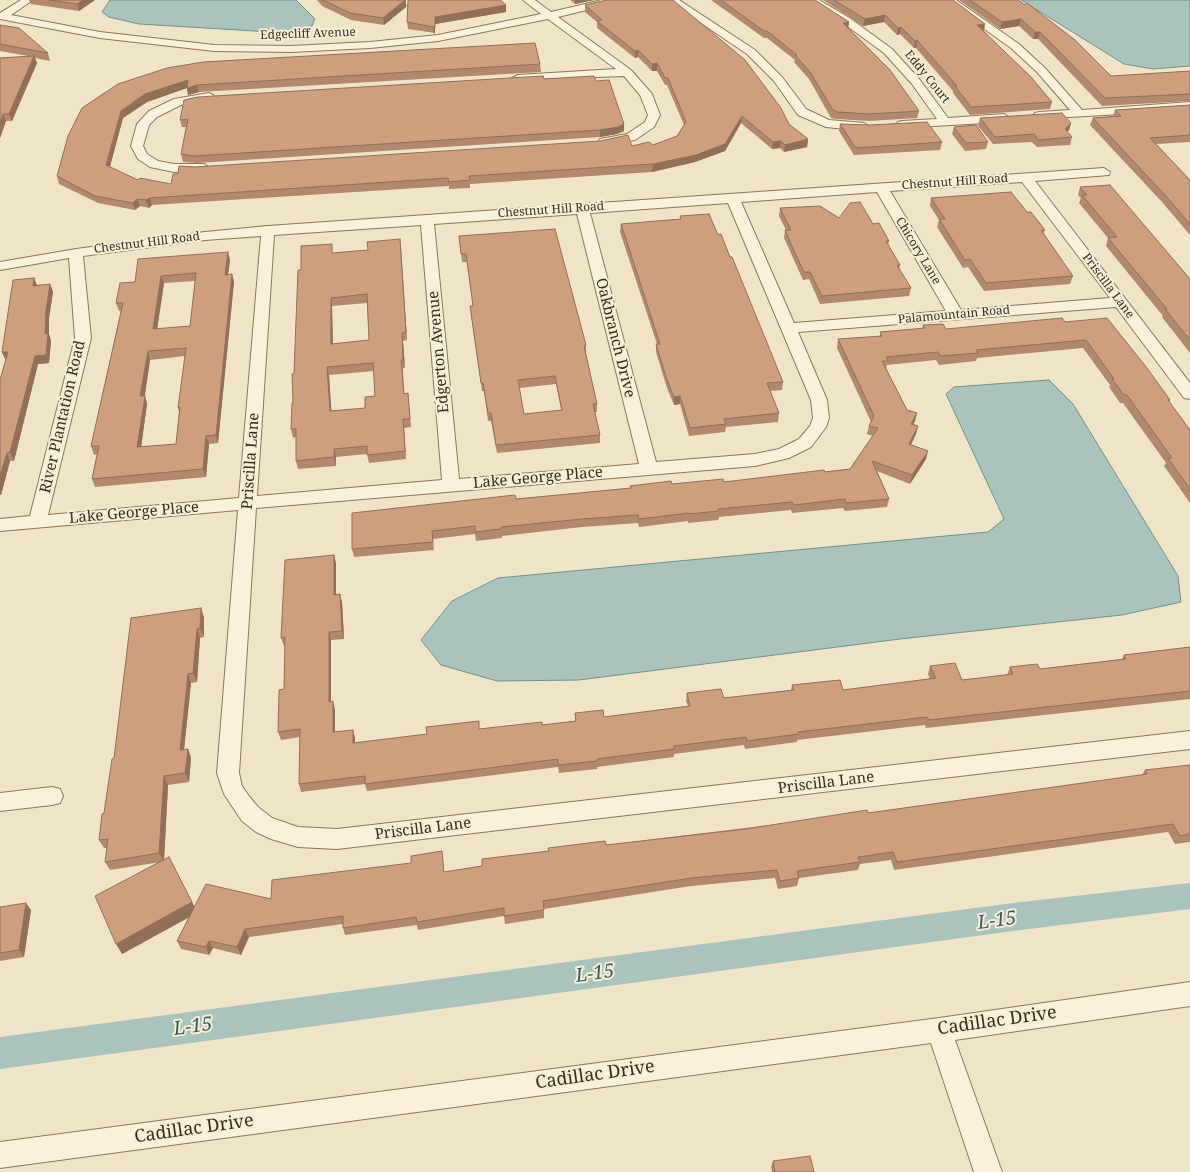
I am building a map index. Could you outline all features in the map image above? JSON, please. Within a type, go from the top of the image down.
[{"type":"street","points":[[1,16],[28,0]]},
{"type":"street","points":[[389,0],[410,2],[436,0]]},
{"type":"street","points":[[528,0],[627,72],[646,94],[653,109],[652,120],[645,129],[631,137],[611,142],[591,143]]},
{"type":"street","name":"Edgecliff Avenue","points":[[1,16],[159,43],[214,48],[291,49],[409,42],[474,32],[615,0]]},
{"type":"street","points":[[672,0],[751,52],[778,79],[797,107],[817,120],[837,125],[858,127],[1012,118]]},
{"type":"street","name":"Eddy Court","points":[[812,0],[848,21],[888,51],[916,82],[945,122]]},
{"type":"street","points":[[949,0],[993,28],[1015,46],[1041,70],[1079,113]]},
{"type":"street","points":[[506,79],[627,72]]},
{"type":"street","points":[[217,168],[185,169],[163,166],[147,160],[142,156],[137,146],[143,124],[160,110],[188,100],[220,96]]},
{"type":"street","points":[[1031,116],[1190,106]]},
{"type":"street","name":"Chestnut Hill Road","points":[[0,266],[76,253],[196,237],[268,230],[1104,172]]},
{"type":"street","name":"Priscilla Lane","points":[[1026,177],[1190,394]]},
{"type":"street","name":"Chicory Lane","points":[[881,187],[956,315]]},
{"type":"street","name":"Lake George Place","points":[[0,525],[770,458],[795,449],[813,435],[818,427],[821,409],[733,198]]},
{"type":"street","name":"Oakbranch Drive","points":[[582,208],[649,468]]},
{"type":"street","name":"Edgerton Avenue","points":[[427,219],[451,485]]},
{"type":"street","name":"Priscilla Lane","points":[[268,230],[228,774],[232,788],[240,802],[250,814],[264,825],[279,832],[298,837],[337,839],[1190,740]]},
{"type":"street","name":"River Plantation Road","points":[[38,521],[83,338],[76,253]]},
{"type":"street","name":"Palamountain Road","points":[[788,328],[1120,302]]},
{"type":"street","points":[[0,802],[52,796]]},
{"type":"street","name":"Cadillac Drive","points":[[0,1155],[939,1030],[1190,994]]},
{"type":"street","points":[[939,1030],[988,1172]]},
{"type":"water","points":[[110,0],[296,0],[315,19],[312,26],[303,32],[288,33],[139,24],[109,17],[102,12]]},
{"type":"water","points":[[1021,0],[1190,0],[1190,66],[1153,69],[1124,64]]},
{"type":"water","points":[[1049,380],[1073,404],[1178,576],[1181,602],[1122,615],[900,639],[579,680],[497,681],[441,665],[421,640],[452,601],[498,578],[988,532],[1004,519],[946,394],[954,387]]},
{"type":"building","points":[[50,0],[83,0],[77,4]]},
{"type":"building","points":[[323,0],[405,0],[383,18],[350,13]]},
{"type":"building","points":[[408,0],[500,0],[506,5],[435,17],[435,27],[433,27],[407,22]]},
{"type":"building","points":[[607,0],[673,0],[745,60],[781,108],[789,124],[808,139],[785,145],[781,141],[773,142],[742,116],[725,144],[696,155],[653,164],[469,176],[470,180],[449,182],[448,178],[150,198],[146,200],[137,199],[133,203],[95,196],[57,176],[68,136],[82,108],[118,84],[167,68],[203,62],[535,43],[540,64],[197,85],[187,88],[188,80],[145,94],[121,111],[106,165],[138,180],[140,178],[171,184],[173,174],[178,174],[179,166],[195,167],[600,141],[628,135],[632,146],[649,142],[653,145],[677,136],[686,122],[668,78],[665,78],[657,63],[652,64],[638,50],[635,51],[597,21],[602,20],[585,5]]},
{"type":"building","points":[[721,0],[815,0],[849,22],[843,23],[890,70],[919,111],[870,114],[833,110],[810,72],[795,55],[797,55],[767,31],[764,31]]},
{"type":"building","points":[[834,0],[953,0],[985,24],[977,25],[1031,77],[1052,102],[971,107],[955,86],[957,86],[917,40],[915,41],[901,27],[898,28],[885,15],[865,19]]},
{"type":"building","points":[[970,0],[1018,0],[1025,5],[1027,3],[1075,40],[1111,76],[1190,71],[1190,94],[1105,98],[1040,32],[1035,32],[1021,19],[1002,22]]},
{"type":"building","points":[[0,25],[19,28],[48,53],[0,44]]},
{"type":"building","points":[[34,56],[9,114],[3,114],[0,123],[0,58]]},
{"type":"building","points":[[543,76],[544,79],[594,76],[596,81],[609,80],[624,124],[600,130],[195,156],[181,154],[188,119],[180,120],[184,100],[198,97]]},
{"type":"building","points":[[1190,105],[1190,135],[1150,138],[1190,180],[1190,224],[1093,118],[1121,116],[1115,110]]},
{"type":"building","points":[[1062,113],[1071,123],[1065,129],[1072,137],[1039,140],[1034,134],[995,137],[980,118]]},
{"type":"building","points":[[927,122],[942,142],[856,148],[840,124],[870,125]]},
{"type":"building","points":[[976,125],[988,142],[966,143],[954,127]]},
{"type":"building","points":[[1110,185],[1190,279],[1190,340],[1108,238],[1117,237],[1082,195],[1087,195],[1080,187]]},
{"type":"building","points":[[1011,192],[1027,212],[1031,212],[1045,230],[1041,230],[1073,276],[986,283],[970,259],[965,260],[939,219],[945,219],[931,198]]},
{"type":"building","points":[[860,202],[873,224],[879,223],[889,241],[886,241],[900,265],[897,265],[911,288],[822,296],[810,272],[804,272],[785,230],[791,230],[780,208],[820,206],[839,218],[850,203]]},
{"type":"building","points":[[709,214],[718,235],[721,234],[730,257],[732,257],[783,382],[767,383],[779,413],[724,419],[726,424],[690,428],[680,396],[674,397],[667,380],[656,344],[660,344],[621,224],[681,219],[680,216]]},
{"type":"building","points":[[555,229],[586,345],[584,346],[597,404],[593,404],[600,435],[496,445],[491,413],[488,413],[483,383],[481,383],[470,306],[473,306],[466,254],[461,254],[459,236]],"holes":[[[555,376],[562,410],[524,414],[518,380]]]},
{"type":"building","points":[[400,239],[406,332],[402,333],[403,360],[401,360],[404,394],[408,393],[410,419],[403,419],[405,451],[367,455],[367,446],[334,449],[334,457],[296,461],[296,429],[291,429],[293,403],[292,374],[294,374],[298,270],[301,270],[301,246],[332,244],[332,253],[368,250],[367,242]],"holes":[[[367,294],[369,340],[331,344],[331,298]],[[373,363],[375,396],[365,397],[365,408],[330,411],[327,367]]]},
{"type":"building","points":[[228,252],[225,275],[232,274],[216,435],[206,436],[203,469],[92,479],[99,446],[91,446],[123,303],[116,303],[120,283],[135,282],[138,259]],"holes":[[[196,273],[190,326],[153,329],[161,276]],[[186,348],[178,408],[180,407],[176,444],[137,447],[145,396],[140,396],[148,351]]]},
{"type":"building","points":[[34,278],[33,286],[50,284],[46,310],[45,334],[48,333],[46,355],[35,356],[10,452],[7,453],[0,476],[0,380],[8,352],[2,352],[13,280]]},
{"type":"building","points":[[1062,318],[1065,322],[1107,318],[1147,368],[1190,430],[1190,489],[1168,458],[1172,458],[1127,395],[1124,395],[1112,379],[1114,379],[1086,340],[976,350],[978,353],[941,356],[938,352],[886,357],[888,361],[882,361],[907,410],[917,413],[911,424],[918,426],[909,444],[928,451],[912,475],[872,461],[889,499],[846,503],[845,499],[794,505],[792,502],[639,519],[638,515],[582,519],[501,527],[501,529],[475,532],[475,526],[432,531],[433,542],[352,549],[352,513],[515,495],[516,499],[631,488],[630,486],[671,481],[672,484],[723,479],[724,482],[824,470],[825,472],[850,469],[878,428],[869,426],[874,416],[838,339],[882,336],[880,332],[925,328],[923,325],[943,324],[946,329]]},
{"type":"building","points":[[334,555],[334,595],[340,594],[342,631],[329,632],[329,702],[333,701],[333,732],[353,730],[353,743],[427,734],[426,727],[479,721],[479,729],[542,722],[542,725],[576,721],[575,713],[603,710],[604,717],[690,706],[687,693],[721,689],[724,698],[794,690],[792,685],[840,680],[843,690],[936,678],[930,666],[955,663],[962,680],[1013,674],[1010,667],[1037,664],[1040,669],[1126,659],[1124,655],[1190,647],[1190,691],[929,720],[927,717],[798,732],[798,734],[747,741],[746,737],[674,746],[674,749],[597,759],[597,761],[558,765],[558,759],[365,784],[365,776],[299,784],[300,729],[278,732],[279,690],[284,689],[285,637],[281,638],[285,560]]},
{"type":"building","points":[[201,608],[193,673],[188,674],[180,750],[188,749],[185,773],[164,776],[159,853],[105,862],[108,839],[99,840],[112,759],[114,758],[131,618]]},
{"type":"building","points":[[1190,765],[1190,834],[1180,836],[1173,824],[897,862],[893,852],[858,857],[860,862],[797,871],[799,878],[780,881],[777,870],[692,878],[543,901],[544,910],[504,916],[504,908],[417,922],[416,917],[343,928],[343,916],[245,929],[237,947],[209,941],[206,947],[177,941],[206,884],[271,899],[272,880],[411,863],[411,856],[442,851],[444,872],[482,866],[482,859],[549,851],[548,848],[605,841],[606,845],[746,829],[867,810],[868,813],[1147,774],[1145,770]]},
{"type":"building","points":[[169,857],[192,902],[116,944],[95,896]]},
{"type":"building","points":[[26,903],[19,950],[0,953],[0,907]]},
{"type":"building","points":[[810,1156],[814,1172],[775,1172],[773,1161]]},
{"type":"waterway","name":"L-15","points":[[0,1053],[1013,917],[1190,896]]}]
